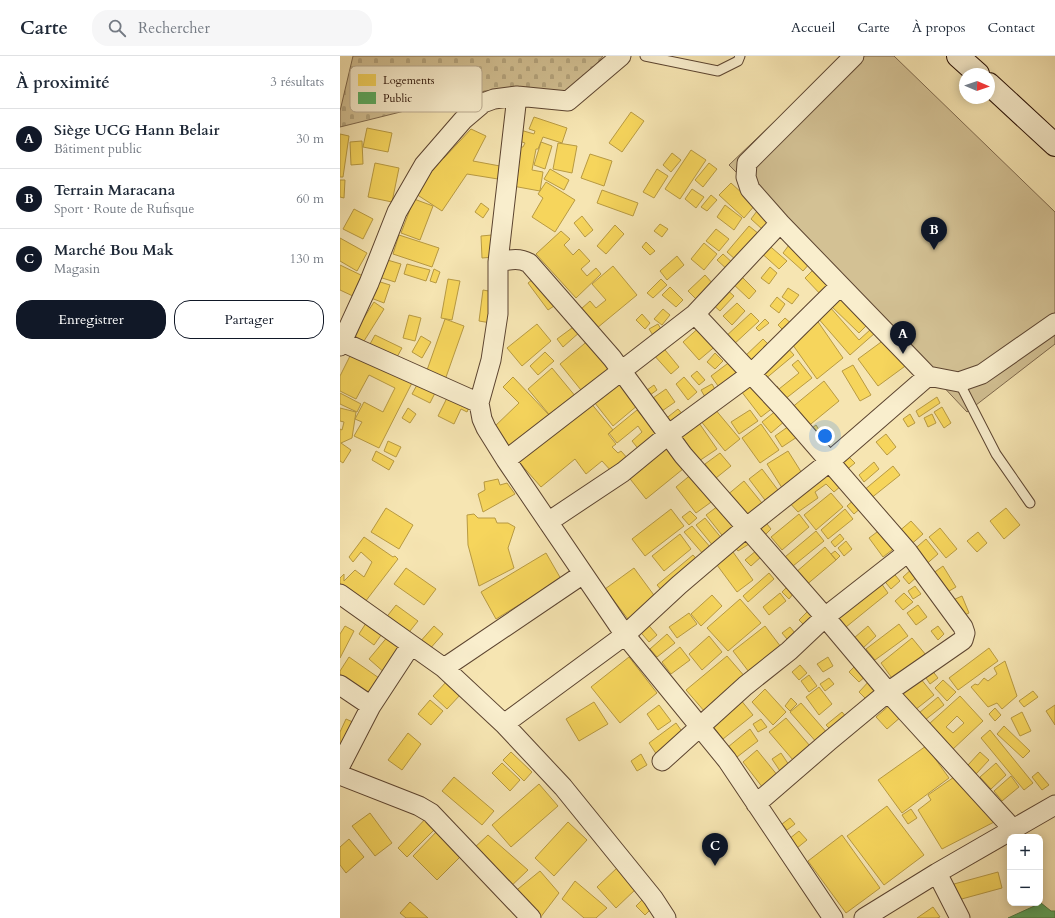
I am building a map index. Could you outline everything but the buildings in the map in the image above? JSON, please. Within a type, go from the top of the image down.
[{"type":"main road","points":[[958,56],[971,68]]},
{"type":"main road","points":[[995,90],[1055,145]]},
{"type":"street","points":[[482,104],[494,99],[517,96],[568,101],[621,56]]},
{"type":"street","points":[[854,56],[747,164],[746,177],[750,189],[780,223],[928,376],[959,382],[982,374],[1055,323]]},
{"type":"street","points":[[517,96],[498,262],[498,314],[491,360],[479,403],[480,414],[486,428],[506,460],[625,635],[727,760],[833,918]]},
{"type":"street","points":[[472,112],[463,120],[424,165],[397,212],[369,283],[341,343],[479,403]]},
{"type":"street","points":[[506,460],[695,314],[780,223]]},
{"type":"street","points":[[498,262],[522,259],[529,263],[612,358],[683,455],[825,617],[888,692],[1012,829]]},
{"type":"street","points":[[548,522],[623,472],[668,435],[751,374],[840,286]]},
{"type":"street","points":[[695,314],[783,408],[908,552],[963,627],[965,633],[964,640],[888,692],[756,804]]},
{"type":"street","points":[[504,724],[625,635],[679,584],[747,527],[829,462],[928,376]]},
{"type":"street","points":[[662,761],[700,728],[744,686],[789,651],[825,617],[908,552]]},
{"type":"street","points":[[444,668],[583,574]]},
{"type":"street","points":[[340,594],[444,668],[504,724],[563,787],[653,898],[666,918]]},
{"type":"street","points":[[340,766],[371,706],[412,645]]},
{"type":"street","points":[[340,685],[371,706]]},
{"type":"street","points":[[340,775],[419,806],[431,813],[531,918]]},
{"type":"street","points":[[866,917],[937,873],[1055,805]]},
{"type":"street","points":[[937,873],[960,918]]},
{"type":"lane","points":[[645,56],[718,71],[738,61],[740,56]]},
{"type":"lane","points":[[959,382],[996,454],[1030,503]]},
{"type":"green space","points":[[353,56],[603,56],[572,95],[482,92],[482,66],[351,66]]},
{"type":"green space","points":[[843,56],[894,56],[1055,212],[1055,344],[967,412],[851,288],[729,165]]},
{"type":"green space","points":[[350,69],[350,112],[400,112],[340,127],[340,111]]},
{"type":"place","name":"Terrain Maracana","points":[[934,250]]},
{"type":"place","name":"Siège UCG Hann Belair","points":[[903,354]]},
{"type":"place","name":"Marché Bou Mak","points":[[715,866]]}]
